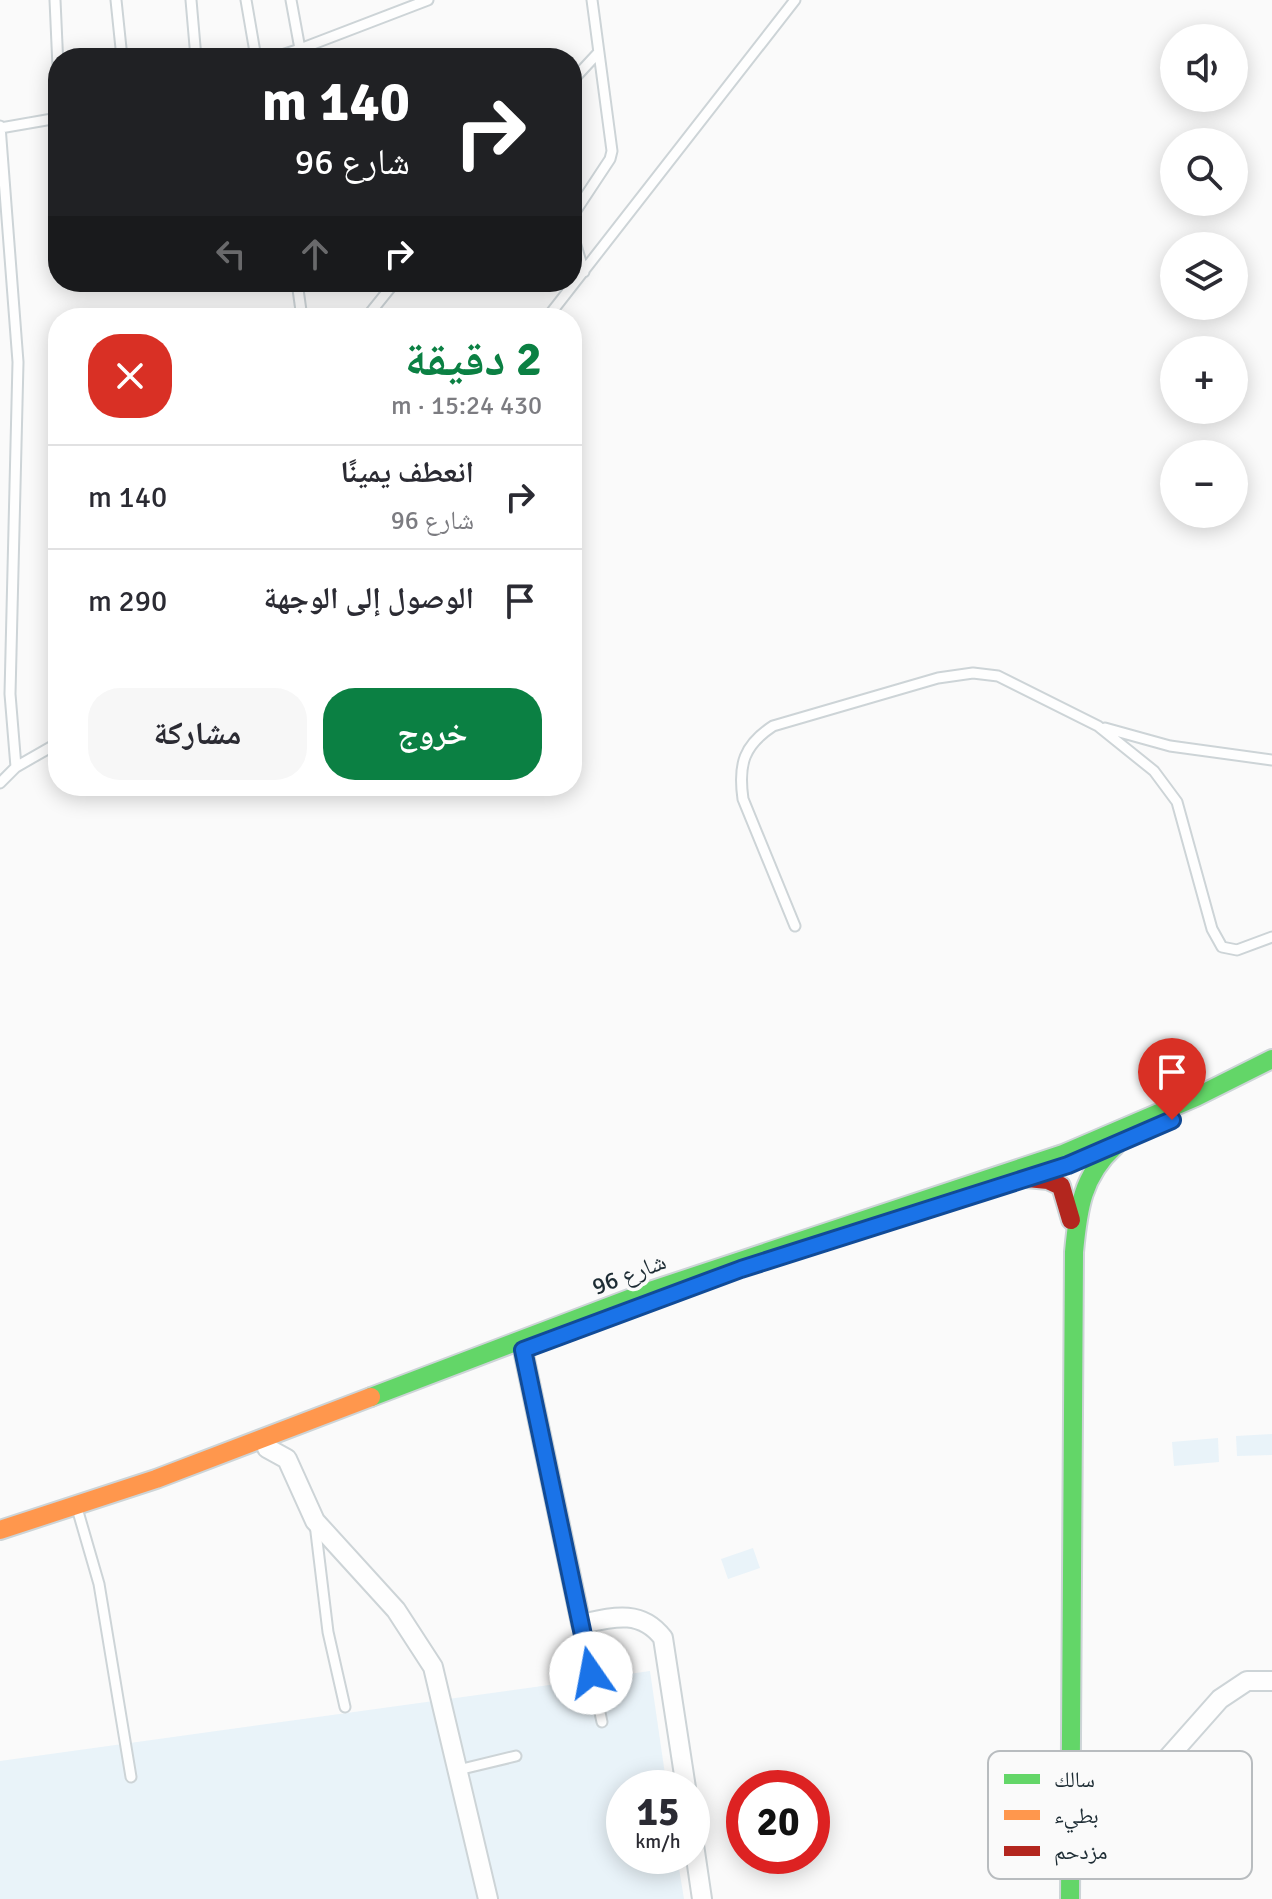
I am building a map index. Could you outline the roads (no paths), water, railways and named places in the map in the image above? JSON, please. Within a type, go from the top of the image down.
[{"type":"street","name":"شارع 96","points":[[0,1530],[156,1479],[650,1291],[1063,1154],[1196,1097],[1272,1059]]},
{"type":"street","name":"شارع 96","points":[[0,1540],[267,1448],[741,1269],[1027,1178],[1115,1146],[1272,1071]]},
{"type":"street","points":[[1072,1751],[1074,1252],[1079,1202],[1087,1176],[1096,1161],[1115,1146]]},
{"type":"street","points":[[1027,1178],[1052,1179],[1066,1191],[1074,1252]]},
{"type":"street","points":[[523,1350],[581,1624],[634,1617],[652,1624],[663,1638],[683,1770]]},
{"type":"street","points":[[267,1448],[287,1459],[315,1521],[396,1610],[433,1667],[488,1899]]},
{"type":"street","points":[[1174,1751],[1220,1699],[1247,1681],[1272,1681]]},
{"type":"street","points":[[698,1874],[702,1899]]},
{"type":"street","points":[[1070,1899],[1071,1879]]},
{"type":"lane","points":[[55,0],[57,48]]},
{"type":"lane","points":[[116,0],[121,48]]},
{"type":"lane","points":[[191,0],[195,48]]},
{"type":"lane","points":[[246,0],[254,48]]},
{"type":"lane","points":[[291,0],[299,48]]},
{"type":"lane","points":[[312,48],[428,0]]},
{"type":"lane","points":[[582,201],[612,151],[592,0]]},
{"type":"lane","points":[[582,274],[795,0]]},
{"type":"lane","points":[[582,70],[598,53]]},
{"type":"lane","points":[[16,767],[10,694],[18,362],[0,127],[48,120]]},
{"type":"lane","points":[[582,265],[584,272]]},
{"type":"lane","points":[[374,308],[387,292]]},
{"type":"lane","points":[[555,308],[568,292]]},
{"type":"lane","points":[[795,926],[743,799],[740,777],[745,751],[754,738],[773,726],[938,678],[973,673],[998,676],[1098,726],[1170,746],[1272,760]]},
{"type":"lane","points":[[1098,726],[1154,771],[1177,802],[1212,929],[1222,947],[1237,950],[1272,937]]},
{"type":"lane","points":[[0,783],[16,767],[48,749]]},
{"type":"lane","points":[[79,1515],[99,1584],[131,1777]]},
{"type":"lane","points":[[315,1521],[328,1632],[345,1707]]},
{"type":"lane","points":[[581,1624],[602,1722]]},
{"type":"lane","points":[[458,1770],[516,1756]]}]
